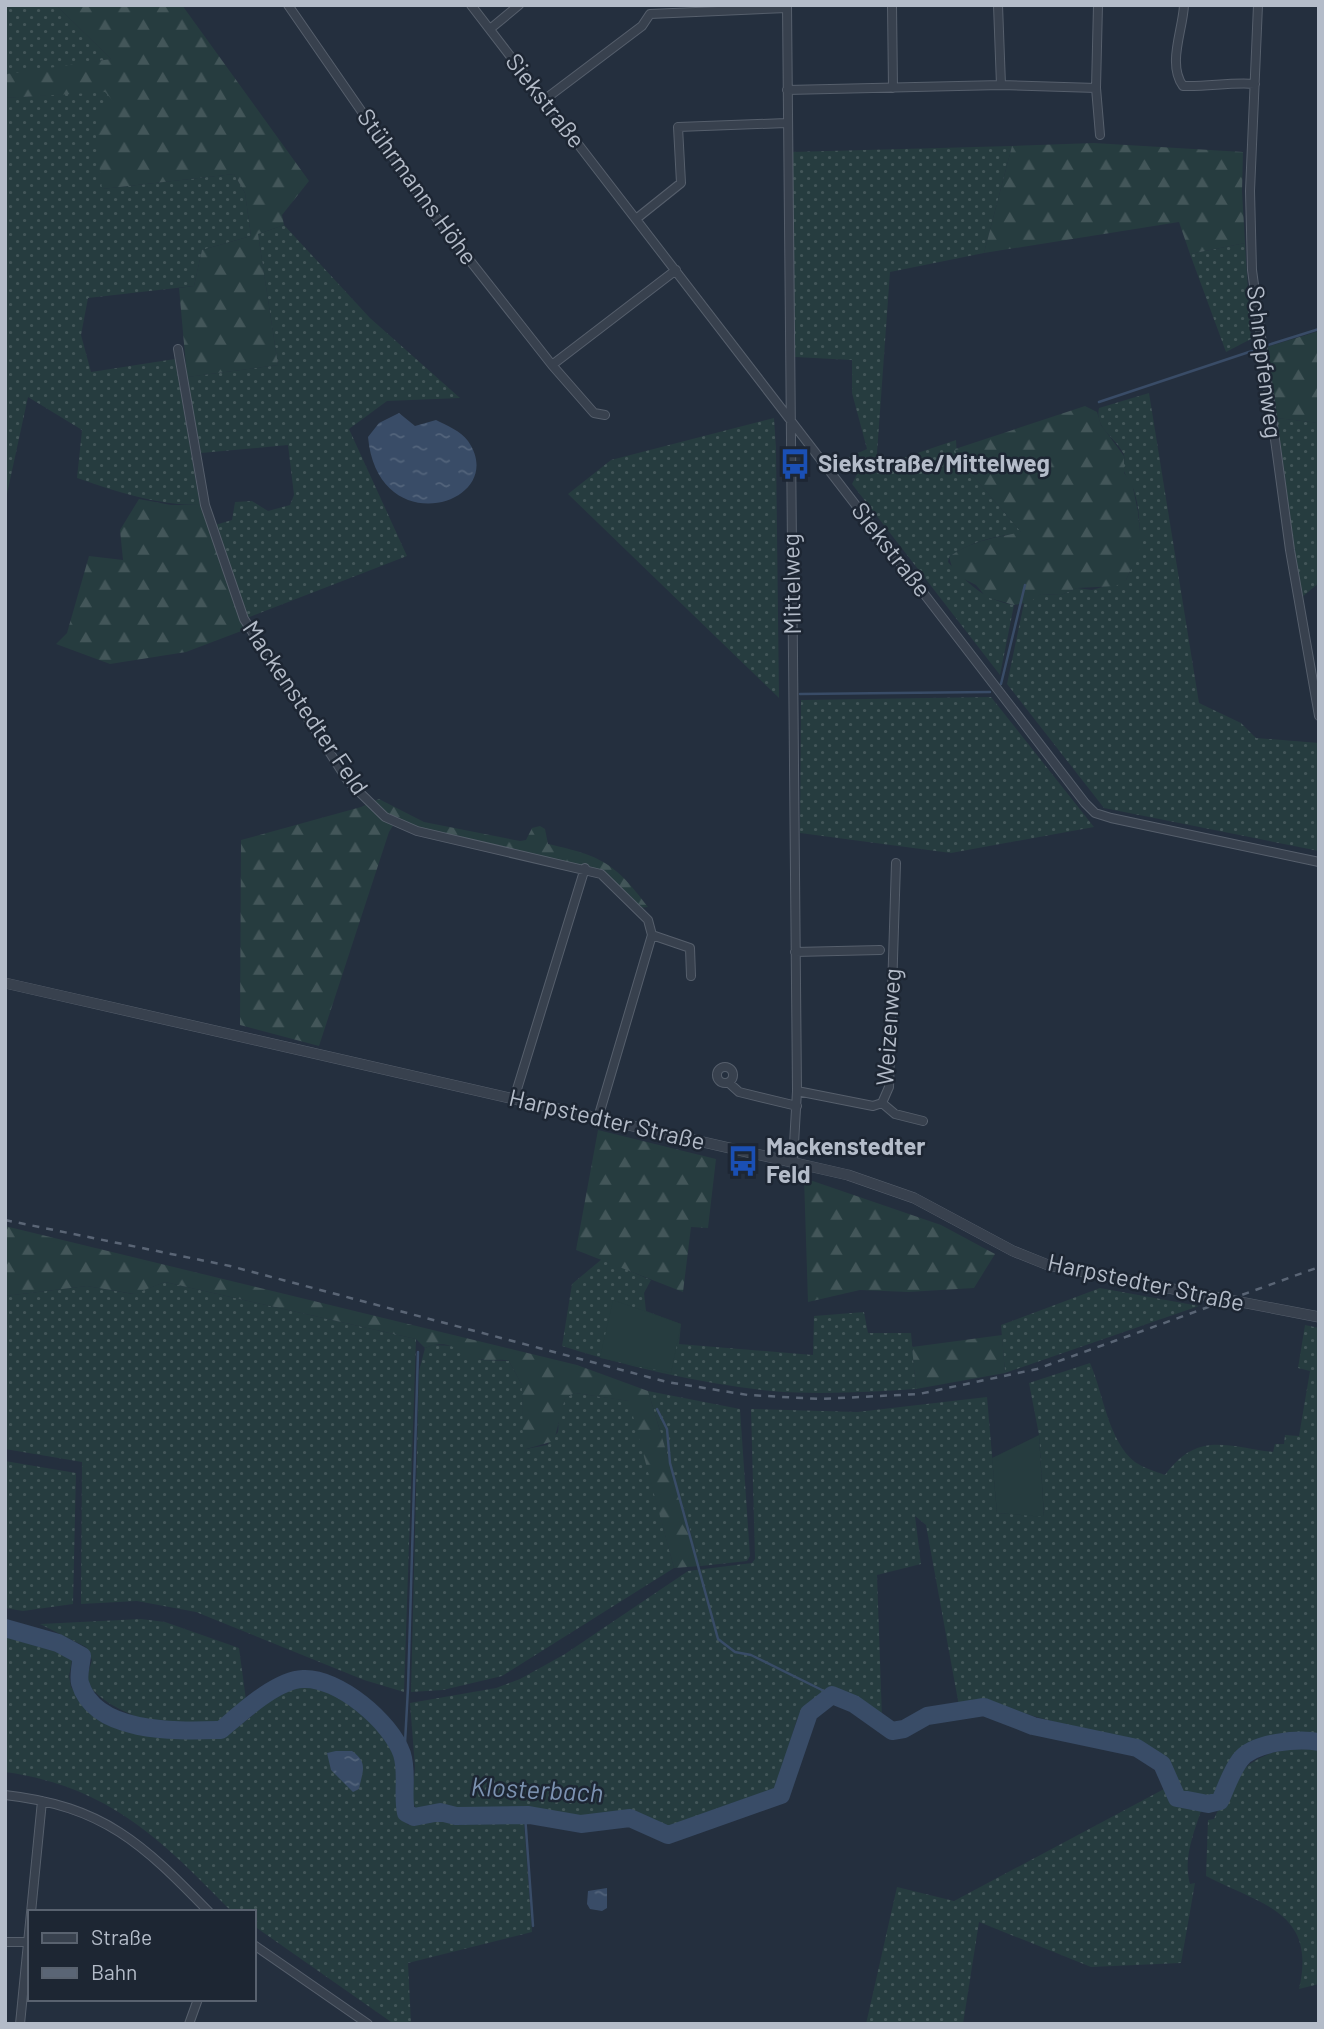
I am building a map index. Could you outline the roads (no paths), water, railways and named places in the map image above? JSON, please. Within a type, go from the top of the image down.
[{"type":"street","name":"Stührmanns Höhe","points":[[288,5],[427,206],[552,365],[594,413],[605,415]]},
{"type":"street","name":"Siekstraße","points":[[471,5],[1004,700],[1095,813],[1242,848],[1319,862]]},
{"type":"street","points":[[490,29],[519,5]]},
{"type":"street","points":[[892,5],[893,88]]},
{"type":"street","points":[[998,5],[1001,85]]},
{"type":"street","points":[[1098,5],[1096,88],[1100,135]]},
{"type":"street","points":[[1184,5],[1184,22],[1178,35],[1177,77],[1183,86],[1209,88],[1226,82],[1255,84]]},
{"type":"street","name":"Schnepfenweg","points":[[1258,5],[1250,191],[1252,270],[1290,550],[1319,716]]},
{"type":"street","points":[[544,100],[642,26],[650,14],[787,7]]},
{"type":"street","name":"Mittelweg","points":[[787,7],[797,1091],[793,1162]]},
{"type":"street","points":[[787,90],[1001,85],[1096,88]]},
{"type":"street","points":[[636,219],[681,183],[678,127],[786,123]]},
{"type":"street","points":[[552,365],[676,270]]},
{"type":"street","name":"Mackenstedter Feld","points":[[178,349],[205,505],[244,619],[348,781],[385,817],[417,831],[585,868],[601,874],[648,920],[652,935]]},
{"type":"street","name":"Weizenweg","points":[[797,1091],[865,1107],[882,1103],[889,1087],[896,863]]},
{"type":"street","points":[[514,1099],[585,868]]},
{"type":"street","points":[[598,1118],[652,935],[690,948],[691,976]]},
{"type":"street","points":[[795,952],[880,950]]},
{"type":"street","name":"Harpstedter Straße","points":[[5,983],[848,1175],[914,1198],[1005,1247],[1048,1265],[1319,1317]]},
{"type":"street","points":[[729,1083],[739,1092],[797,1106]]},
{"type":"street","points":[[882,1103],[895,1114],[923,1121]]},
{"type":"street","points":[[5,1795],[84,1811],[113,1827],[166,1868],[207,1910]]},
{"type":"street","points":[[30,1910],[42,1801]]},
{"type":"street","points":[[20,2024],[28,1924]]},
{"type":"street","points":[[5,1942],[26,1942]]},
{"type":"street","points":[[256,1946],[368,2024]]},
{"type":"street","points":[[190,2024],[197,2001]]},
{"type":"water","points":[[399,413],[415,426],[436,420],[457,431],[468,441],[476,463],[472,482],[458,495],[438,503],[415,502],[394,492],[377,471],[368,437],[379,423]]},
{"type":"water","points":[[352,1751],[361,1760],[363,1768],[359,1789],[353,1792],[331,1770],[327,1753]]},
{"type":"water","points":[[607,1888],[607,1908],[602,1911],[590,1909],[587,1904],[588,1891]]},
{"type":"waterway","points":[[1265,346],[1319,329]]},
{"type":"waterway","points":[[1099,402],[1252,351]]},
{"type":"waterway","points":[[1001,684],[1025,585]]},
{"type":"waterway","points":[[800,694],[990,692]]},
{"type":"waterway","points":[[401,1752],[405,1743],[408,1688],[418,1352]]},
{"type":"waterway","points":[[657,1409],[667,1429],[670,1463],[718,1639],[735,1652],[751,1655],[832,1695]]},
{"type":"waterway","name":"Klosterbach","points":[[5,1628],[58,1643],[82,1656],[79,1680],[89,1700],[120,1721],[141,1726],[221,1730],[259,1698],[282,1685],[303,1679],[332,1685],[362,1704],[387,1728],[396,1742],[404,1761],[406,1813],[414,1817],[440,1812],[456,1816],[529,1815],[581,1824],[630,1818],[668,1835],[781,1795],[809,1713],[832,1695],[854,1704],[892,1731],[904,1729],[927,1716],[984,1707],[1033,1726],[1137,1748],[1162,1764],[1177,1798],[1208,1804],[1220,1801],[1234,1770],[1246,1754],[1265,1745],[1277,1743],[1319,1742]]},
{"type":"waterway","points":[[525,1815],[533,1926]]},
{"type":"railway","points":[[5,1220],[230,1266],[667,1382],[748,1395],[820,1399],[919,1394],[1037,1369],[1319,1267]]},
{"type":"place","name":"Siekstraße/Mittelweg","points":[[795,464]]},
{"type":"place","name":"Mackenstedter Feld","points":[[743,1161]]}]
